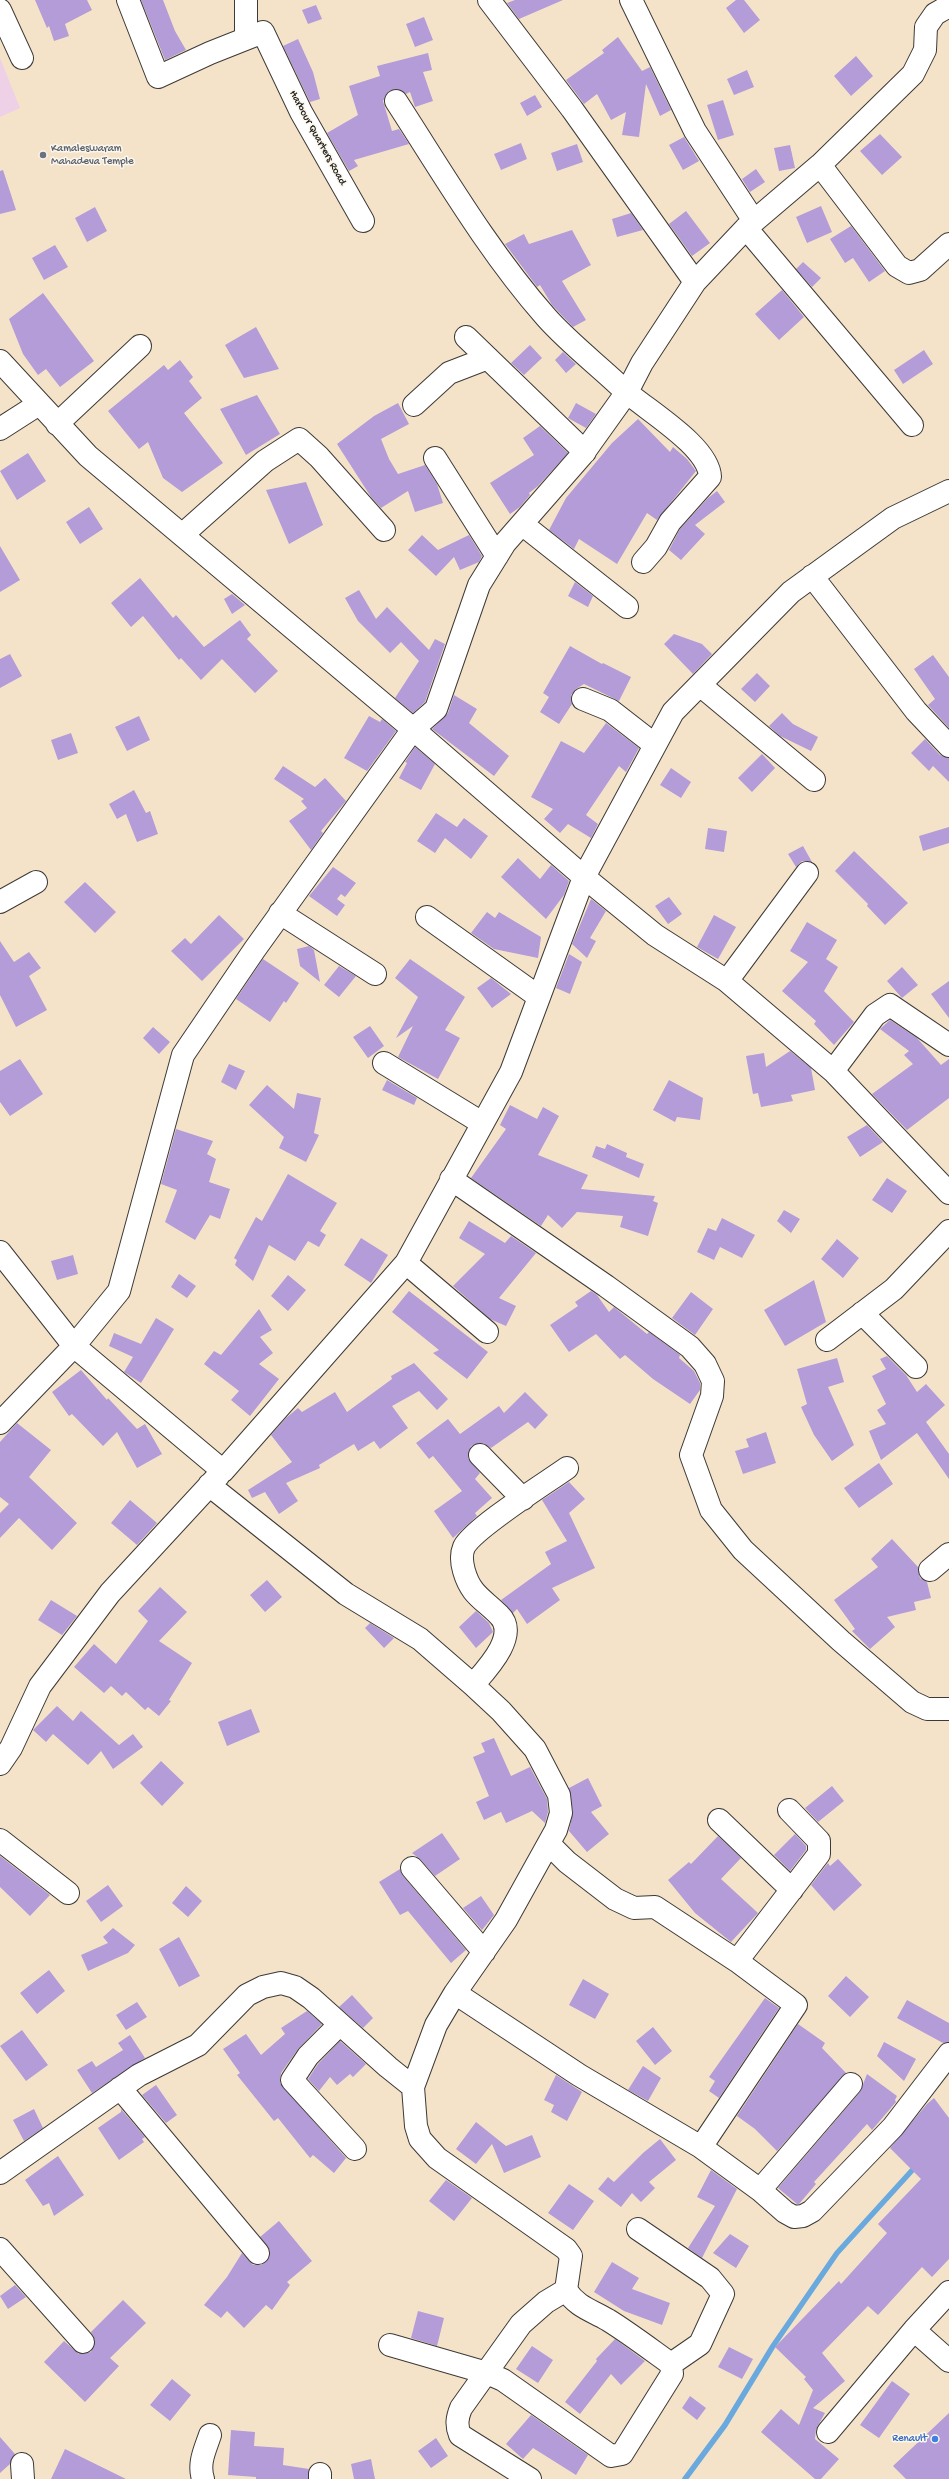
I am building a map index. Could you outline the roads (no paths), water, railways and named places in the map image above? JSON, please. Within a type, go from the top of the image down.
[{"type":"street","points":[[128,0],[158,78],[210,52],[254,35],[246,0]]},
{"type":"street","points":[[489,0],[572,109],[695,282]]},
{"type":"street","points":[[631,0],[695,131],[750,225],[912,425]]},
{"type":"street","points":[[0,1423],[74,1346],[127,1295],[184,1055],[280,913],[413,729],[436,709],[479,585],[497,556],[522,524],[585,452],[627,392],[642,363],[695,282],[750,225],[820,165],[914,74],[925,50],[926,27],[935,14],[949,6]]},
{"type":"street","points":[[0,10],[22,58]]},
{"type":"street","name":"Harbour Quarters Road","points":[[254,35],[301,112],[363,221]]},
{"type":"street","points":[[396,101],[490,246],[547,318],[627,392],[692,444],[710,467],[710,477],[670,522],[656,547],[643,562]]},
{"type":"street","points":[[820,165],[897,266],[909,273],[920,270],[949,244]]},
{"type":"street","points":[[466,337],[585,452]]},
{"type":"street","points":[[57,424],[140,346]]},
{"type":"street","points":[[414,406],[449,373],[488,358]]},
{"type":"street","points":[[0,361],[88,456],[413,729],[584,877],[655,935],[727,981],[833,1071],[949,1193]]},
{"type":"street","points":[[0,429],[39,404]]},
{"type":"street","points":[[182,535],[265,461],[299,439],[319,457],[384,530]]},
{"type":"street","points":[[435,458],[497,556]]},
{"type":"street","points":[[0,1764],[10,1748],[40,1686],[110,1593],[216,1478],[406,1263],[511,1072],[584,877],[673,712],[790,592],[893,518],[949,491]]},
{"type":"street","points":[[522,524],[626,607]]},
{"type":"street","points":[[812,576],[916,711],[949,746]]},
{"type":"street","points":[[700,685],[814,780]]},
{"type":"street","points":[[583,699],[610,710],[655,745]]},
{"type":"street","points":[[727,981],[807,873]]},
{"type":"street","points":[[0,902],[36,882]]},
{"type":"street","points":[[280,913],[375,974]]},
{"type":"street","points":[[427,917],[539,997]]},
{"type":"street","points":[[833,1071],[876,1016],[890,1005],[949,1045]]},
{"type":"street","points":[[384,1063],[482,1123]]},
{"type":"street","points":[[451,1180],[606,1286],[690,1347],[705,1364],[713,1381],[712,1396],[691,1455],[711,1510],[744,1550],[841,1642],[912,1702],[927,1709],[949,1709]]},
{"type":"street","points":[[827,1340],[894,1289],[949,1231]]},
{"type":"street","points":[[0,1252],[74,1346],[216,1478],[346,1594],[420,1639],[501,1711],[536,1749],[556,1788],[561,1813],[549,1844],[506,1920],[454,1993],[436,2025],[414,2087],[416,2126],[420,2138],[437,2158],[566,2249],[571,2256],[566,2290],[532,2312],[521,2324],[462,2408],[457,2427],[460,2435],[530,2479]]},
{"type":"street","points":[[406,1263],[487,1332]]},
{"type":"street","points":[[862,1313],[916,1367]]},
{"type":"street","points":[[480,1455],[523,1499]]},
{"type":"street","points":[[473,1685],[497,1657],[505,1638],[504,1625],[500,1616],[468,1587],[462,1564],[464,1548],[476,1533],[567,1468]]},
{"type":"street","points":[[930,1570],[949,1554]]},
{"type":"street","points":[[737,1961],[819,1854],[821,1848],[819,1840],[789,1810]]},
{"type":"street","points":[[719,1820],[792,1890]]},
{"type":"street","points":[[0,1840],[68,1893]]},
{"type":"street","points":[[549,1844],[567,1862],[615,1899],[634,1908],[655,1907],[737,1961],[796,2006],[701,2147]]},
{"type":"street","points":[[412,1868],[484,1952]]},
{"type":"street","points":[[0,2173],[139,2075],[198,2045],[247,1995],[263,1987],[281,1983],[295,1987],[414,2087]]},
{"type":"street","points":[[454,1993],[579,2075],[701,2147],[760,2190],[785,2212],[794,2217],[803,2216],[812,2210],[893,2127],[949,2054]]},
{"type":"street","points":[[340,2024],[308,2056],[292,2080],[355,2149]]},
{"type":"street","points":[[760,2190],[850,2084]]},
{"type":"street","points":[[120,2088],[258,2253]]},
{"type":"street","points":[[638,2228],[710,2278],[724,2294],[700,2344],[671,2364]]},
{"type":"street","points":[[0,2249],[83,2342]]},
{"type":"street","points":[[390,2345],[488,2373],[503,2380],[611,2456],[622,2454],[672,2374],[671,2364],[607,2319],[582,2308],[566,2290]]},
{"type":"street","points":[[828,2432],[914,2330],[949,2292]]},
{"type":"street","points":[[914,2330],[949,2361]]},
{"type":"street","points":[[203,2479],[200,2470],[210,2435]]},
{"type":"waterway","points":[[685,2479],[725,2425],[773,2346],[837,2253],[916,2166]]},
{"type":"place","name":"Kamaleswaram Mahadeva Temple","points":[[43,155]]},
{"type":"place","name":"Renault","points":[[935,2439]]}]
